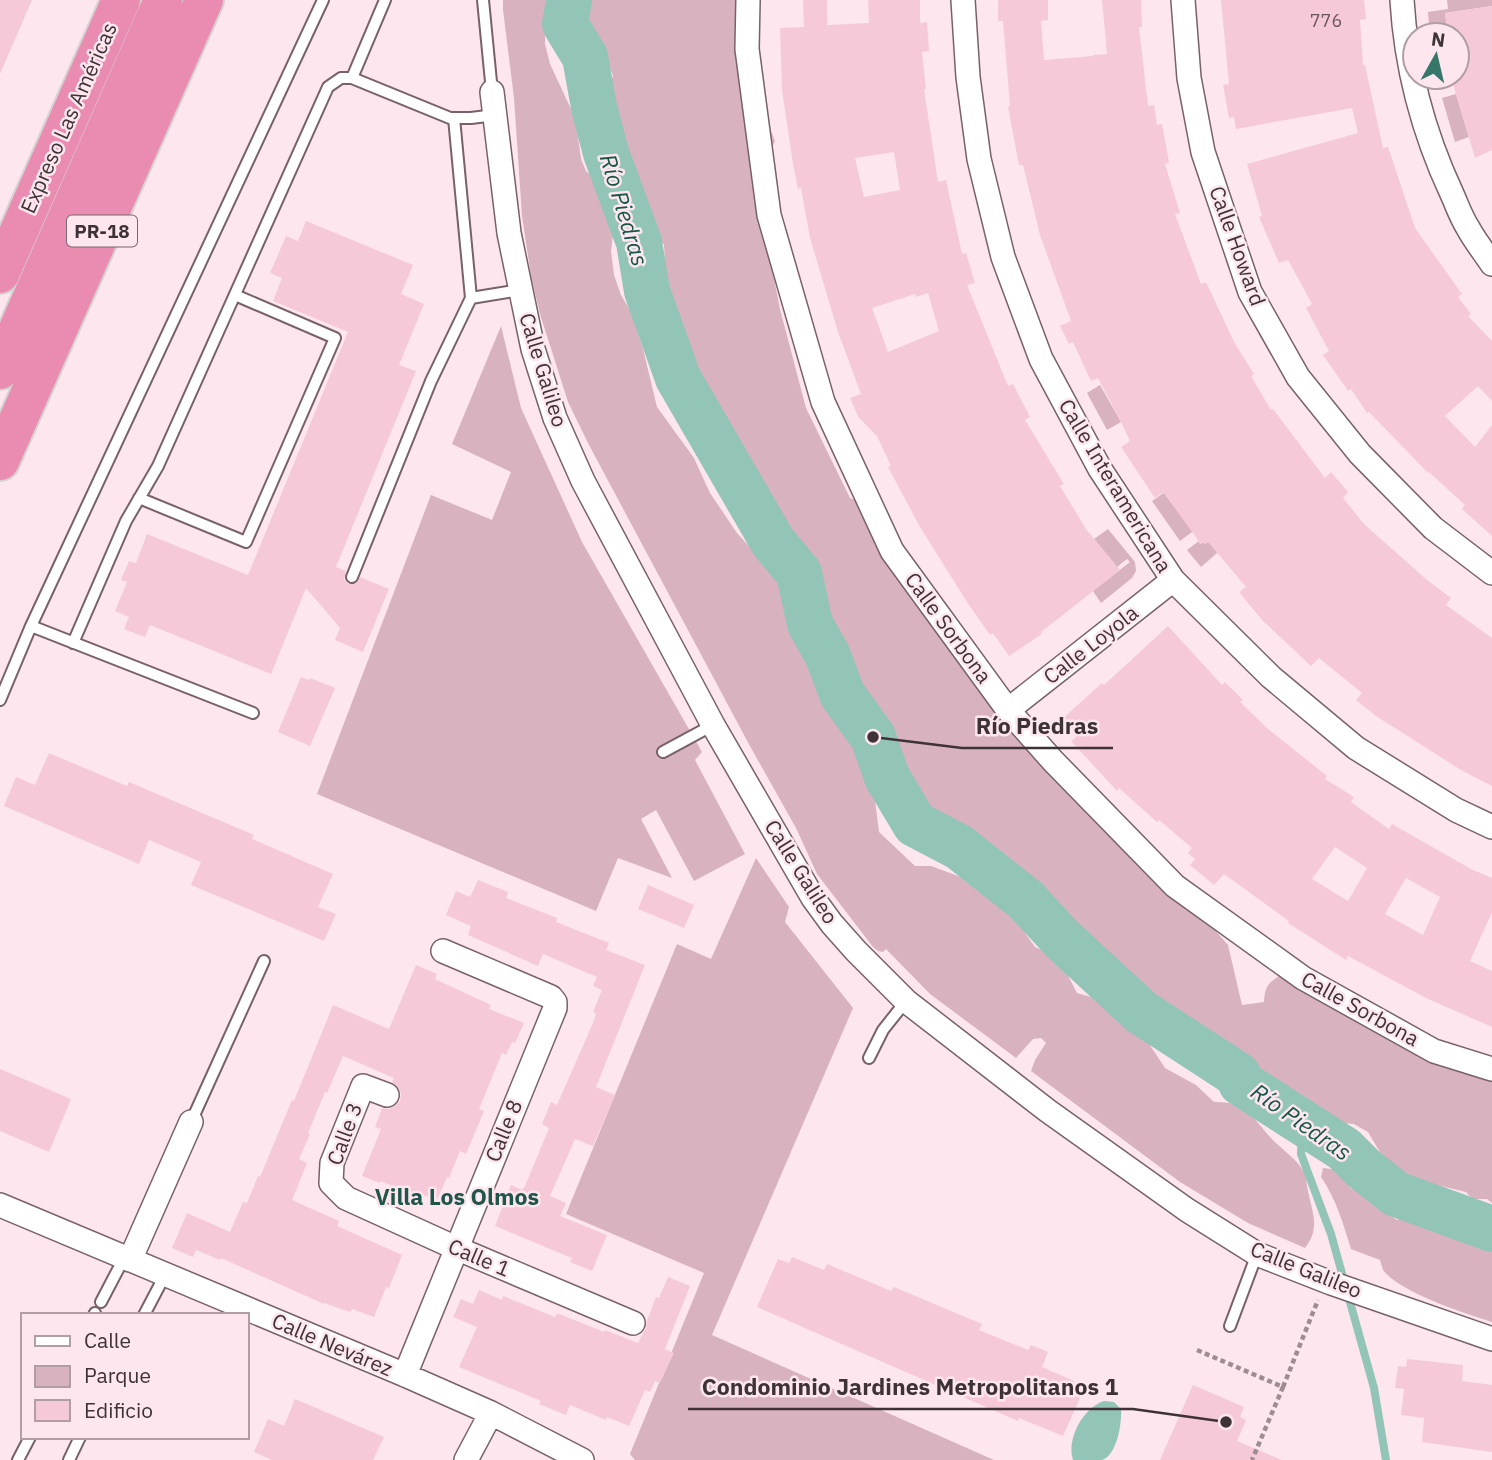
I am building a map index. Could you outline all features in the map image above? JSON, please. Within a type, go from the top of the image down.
[{"type":"highway","name":"Expreso Las Américas","points":[[0,274],[121,0]]},
{"type":"highway","points":[[0,370],[163,0]]},
{"type":"highway","name":"PR-18","points":[[0,461],[204,0]]},
{"type":"street","name":"Calle Sorbona","points":[[748,0],[747,49],[769,215],[823,402],[892,551],[1008,710],[1053,761],[1175,887],[1303,978],[1434,1051],[1492,1069]]},
{"type":"street","name":"Calle Interamericana","points":[[963,0],[968,77],[979,159],[1003,257],[1041,359],[1100,469],[1173,580],[1271,677],[1356,748],[1456,810],[1492,827]]},
{"type":"street","name":"Calle Howard","points":[[1183,0],[1189,78],[1203,152],[1250,292],[1298,377],[1360,454],[1433,528],[1492,573]]},
{"type":"street","points":[[1402,0],[1409,68],[1422,117],[1442,173],[1467,228],[1492,264]]},
{"type":"street","name":"Calle Galileo","points":[[493,104],[509,233],[520,290],[533,348],[555,418],[583,481],[713,725],[813,898],[832,924],[906,1001],[1059,1119],[1187,1210],[1256,1254],[1325,1290],[1371,1297],[1492,1339]]},
{"type":"street","name":"Calle Loyola","points":[[1008,710],[1173,580]]},
{"type":"street","name":"Calle 8","points":[[405,1375],[555,1008],[551,997],[443,951]]},
{"type":"street","name":"Calle 3","points":[[331,1183],[332,1163],[363,1086],[387,1096]]},
{"type":"street","points":[[127,1259],[191,1122]]},
{"type":"street","name":"Calle 1","points":[[331,1183],[346,1198],[634,1323]]},
{"type":"street","name":"Calle Nevárez","points":[[0,1205],[405,1375],[491,1413],[582,1460]]},
{"type":"street","points":[[466,1460],[491,1413]]},
{"type":"lane","points":[[0,700],[31,626],[323,0]]},
{"type":"lane","points":[[352,78],[385,0]]},
{"type":"lane","points":[[73,643],[126,521],[158,466],[328,87],[341,78],[352,78],[450,118],[471,118],[493,104],[483,0]]},
{"type":"lane","points":[[352,577],[431,381],[471,298],[454,118]]},
{"type":"lane","points":[[471,298],[520,290]]},
{"type":"lane","points":[[139,498],[246,542],[335,338],[235,295]]},
{"type":"lane","points":[[31,626],[253,713]]},
{"type":"lane","points":[[663,752],[713,725]]},
{"type":"lane","points":[[191,1122],[264,961]]},
{"type":"lane","points":[[869,1059],[883,1030],[906,1001]]},
{"type":"lane","points":[[1230,1326],[1256,1254]]},
{"type":"lane","points":[[101,1302],[127,1259]]},
{"type":"lane","points":[[145,1313],[165,1275]]},
{"type":"lane","points":[[18,1460],[29,1439]]},
{"type":"lane","points":[[69,1460],[79,1439]]},
{"type":"path","points":[[1252,1460],[1325,1290]]},
{"type":"path","points":[[1197,1350],[1283,1387]]},
{"type":"green space","points":[[503,0],[547,0],[545,44],[550,64],[571,109],[586,171],[605,188],[612,208],[614,226],[611,251],[614,275],[631,312],[657,407],[694,458],[710,493],[737,533],[759,557],[771,556],[776,560],[787,575],[790,590],[790,628],[844,729],[867,764],[879,832],[915,866],[931,866],[999,891],[1020,916],[1025,933],[1035,947],[1059,958],[1077,993],[1109,1002],[1124,1012],[1138,1027],[1165,1068],[1196,1085],[1214,1102],[1234,1104],[1247,1111],[1305,1174],[1314,1229],[1305,1248],[1248,1223],[1180,1182],[1031,1071],[1046,1043],[1041,1038],[1033,1039],[1016,1058],[930,994],[886,949],[883,952],[873,947],[817,874],[796,828],[568,402],[531,276],[522,216],[514,98]]},
{"type":"green space","points":[[586,0],[736,0],[738,71],[762,89],[768,123],[775,141],[756,187],[780,309],[806,408],[850,498],[879,507],[895,570],[1228,945],[1242,1005],[1264,1002],[1269,984],[1283,973],[1492,1074],[1492,1203],[1487,1199],[1472,1199],[1466,1192],[1429,1183],[1400,1171],[1384,1159],[1368,1132],[1354,1124],[1320,1121],[1309,1112],[1287,1105],[1263,1107],[1240,1093],[1217,1072],[1170,1050],[1156,1038],[1134,994],[1085,949],[1029,885],[1011,880],[998,872],[990,851],[975,835],[935,812],[896,776],[883,738],[866,716],[858,698],[848,692],[849,675],[844,650],[823,616],[807,569],[792,570],[777,551],[781,531],[773,512],[739,445],[725,431],[680,338],[664,245],[648,223],[633,167],[611,115],[603,109],[605,95],[613,76],[588,18]]},
{"type":"green space","points":[[1447,0],[1492,0],[1492,6],[1445,13],[1446,21],[1429,21],[1428,12],[1448,9]]},
{"type":"green space","points":[[1456,94],[1469,137],[1455,142],[1442,98]]},
{"type":"green space","points":[[501,326],[521,408],[582,542],[702,752],[695,760],[745,854],[694,881],[656,810],[641,819],[672,878],[618,858],[596,911],[317,794],[431,495],[492,520],[511,472],[452,444]]},
{"type":"green space","points":[[1100,385],[1121,422],[1107,430],[1087,393]]},
{"type":"green space","points":[[1218,455],[1264,512],[1201,567],[1187,550],[1199,541],[1200,544],[1205,544],[1224,530],[1192,532],[1180,541],[1152,501]]},
{"type":"green space","points":[[1108,529],[1135,562],[1136,571],[1132,578],[1101,603],[1093,591],[1130,562],[1127,559],[1117,567],[1094,539]]},
{"type":"green space","points":[[756,858],[789,907],[785,922],[853,1008],[712,1335],[994,1460],[635,1460],[630,1454],[704,1273],[566,1214],[677,944],[711,959]]},
{"type":"green space","points":[[1323,1168],[1339,1172],[1352,1189],[1373,1193],[1379,1198],[1379,1208],[1397,1220],[1413,1218],[1437,1232],[1441,1226],[1462,1226],[1484,1237],[1492,1249],[1492,1322],[1418,1294],[1391,1278],[1383,1270],[1380,1260],[1351,1249],[1335,1203],[1321,1177]]},
{"type":"shaded area","points":[[1104,1401],[1114,1402],[1121,1409],[1121,1422],[1115,1445],[1102,1460],[1073,1460],[1072,1443],[1078,1425],[1089,1410]]},
{"type":"building","points":[[0,0],[32,0],[0,74]]},
{"type":"building","points":[[803,0],[827,0],[827,25],[869,23],[868,0],[920,0],[920,23],[927,22],[929,51],[922,52],[924,89],[938,182],[946,180],[962,254],[966,253],[975,283],[967,285],[1008,386],[1013,384],[1030,417],[1025,420],[1064,484],[1060,486],[1086,529],[1120,570],[1041,632],[1042,634],[1009,656],[993,633],[990,635],[967,602],[920,527],[888,467],[891,466],[877,436],[859,418],[850,398],[861,394],[838,332],[810,238],[801,188],[798,189],[793,164],[782,90],[780,28],[804,27]],"holes":[[[894,152],[900,190],[864,197],[855,158]],[[928,293],[939,331],[888,352],[872,308],[915,294],[916,297]]]},
{"type":"building","points":[[998,0],[1048,0],[1048,20],[1041,21],[1044,60],[1107,54],[1102,0],[1141,0],[1142,27],[1139,27],[1148,106],[1154,105],[1157,125],[1162,124],[1169,162],[1165,164],[1180,213],[1175,214],[1201,284],[1206,282],[1234,342],[1254,374],[1251,376],[1271,410],[1273,409],[1325,478],[1331,472],[1348,492],[1343,498],[1364,524],[1451,598],[1446,605],[1492,638],[1492,786],[1461,770],[1376,716],[1356,700],[1362,693],[1319,658],[1311,666],[1262,620],[1239,592],[1246,587],[1208,542],[1201,544],[1163,492],[1155,498],[1121,447],[1130,441],[1121,422],[1098,378],[1091,381],[1073,342],[1069,344],[1060,326],[1071,321],[1040,235],[1023,165],[1019,165],[1008,107],[1003,21],[998,21]]},
{"type":"building","points":[[1221,0],[1364,0],[1366,19],[1360,20],[1363,65],[1383,148],[1388,147],[1415,228],[1462,294],[1458,297],[1471,314],[1468,316],[1492,341],[1492,401],[1478,386],[1445,416],[1475,447],[1492,425],[1492,536],[1462,509],[1465,505],[1367,413],[1323,355],[1329,351],[1306,308],[1312,304],[1288,260],[1279,263],[1259,217],[1262,216],[1247,164],[1358,133],[1352,108],[1236,129],[1234,117],[1229,118],[1223,85],[1229,84]]},
{"type":"building","points":[[1492,6],[1492,150],[1475,158],[1455,91],[1471,91],[1471,21],[1446,21],[1445,13]]},
{"type":"building","points":[[306,221],[413,265],[401,294],[424,304],[399,365],[416,371],[336,567],[346,571],[344,579],[348,584],[356,584],[360,577],[389,589],[363,652],[335,640],[340,628],[306,588],[271,674],[150,625],[145,637],[124,629],[129,617],[115,611],[127,582],[121,580],[129,561],[136,563],[147,534],[248,575],[348,332],[273,301],[282,278],[270,273],[286,236],[298,241]]},
{"type":"building","points":[[1168,626],[1222,685],[1225,682],[1243,700],[1240,702],[1268,729],[1327,776],[1325,779],[1354,797],[1351,802],[1389,829],[1392,824],[1492,878],[1492,912],[1470,961],[1492,971],[1492,1027],[1426,998],[1348,956],[1346,960],[1288,923],[1289,921],[1224,874],[1214,885],[1190,865],[1195,859],[1188,853],[1192,848],[1159,820],[1157,822],[1119,788],[1117,791],[1071,741],[1076,737],[1061,720],[1102,683],[1104,685]],"holes":[[[1335,847],[1367,868],[1348,901],[1312,879]],[[1406,878],[1440,897],[1423,935],[1385,914]]]},
{"type":"building","points":[[301,677],[335,688],[310,746],[278,732]]},
{"type":"building","points":[[49,753],[127,786],[129,782],[254,835],[252,839],[333,874],[318,907],[336,914],[324,941],[191,885],[201,862],[149,840],[139,864],[4,806],[16,777],[35,785]]},
{"type":"building","points":[[478,880],[508,892],[506,898],[609,943],[606,950],[645,965],[596,1087],[615,1095],[593,1146],[575,1139],[550,1196],[566,1203],[560,1216],[607,1235],[592,1271],[570,1262],[572,1258],[495,1226],[511,1185],[522,1190],[525,1186],[549,1128],[542,1124],[551,1102],[557,1105],[593,1023],[596,1014],[593,1012],[602,990],[593,986],[597,977],[543,954],[538,966],[468,935],[471,926],[446,915],[456,891],[470,897]]},
{"type":"building","points":[[648,885],[694,905],[684,928],[638,909]]},
{"type":"building","points":[[416,965],[437,974],[435,979],[491,1005],[489,1009],[524,1023],[515,1043],[512,1042],[506,1055],[502,1053],[479,1109],[484,1111],[466,1154],[460,1151],[437,1200],[415,1192],[414,1195],[362,1176],[381,1129],[375,1127],[382,1108],[395,1106],[400,1101],[401,1093],[392,1082],[394,1078],[343,1056],[308,1133],[310,1134],[299,1159],[307,1163],[292,1200],[339,1221],[337,1226],[402,1255],[374,1317],[352,1309],[350,1312],[324,1304],[221,1258],[220,1260],[196,1250],[193,1257],[172,1248],[187,1213],[230,1232],[243,1202],[247,1203],[258,1176],[260,1177],[333,1005],[389,1029]]},
{"type":"building","points":[[0,1069],[71,1099],[49,1152],[0,1131]]},
{"type":"building","points":[[792,1257],[824,1270],[827,1264],[891,1291],[894,1287],[982,1324],[979,1330],[1028,1350],[1031,1345],[1048,1352],[1042,1367],[1074,1381],[1072,1387],[1083,1391],[1063,1436],[1019,1418],[1018,1421],[757,1307],[778,1259],[789,1263]]},
{"type":"building","points":[[668,1277],[690,1286],[665,1349],[674,1353],[660,1383],[655,1381],[650,1392],[645,1390],[629,1426],[570,1405],[566,1415],[539,1404],[541,1401],[459,1367],[477,1327],[453,1317],[461,1299],[473,1304],[479,1290],[502,1300],[503,1296],[555,1317],[557,1313],[638,1343],[656,1297],[659,1298]]},
{"type":"building","points":[[1407,1359],[1463,1365],[1462,1381],[1492,1385],[1492,1452],[1422,1442],[1424,1418],[1401,1415],[1404,1389],[1395,1388],[1398,1366],[1406,1367]]},
{"type":"building","points":[[1193,1385],[1244,1407],[1240,1417],[1246,1420],[1237,1441],[1282,1460],[1160,1460]]},
{"type":"building","points":[[295,1399],[384,1437],[373,1460],[272,1460],[254,1452],[268,1419],[284,1426]]},
{"type":"waterway","name":"Río Piedras","points":[[569,0],[565,24],[585,57],[606,153],[639,242],[647,291],[678,378],[773,542],[799,573],[810,624],[828,656],[842,694],[873,737],[887,777],[915,824],[959,847],[1026,900],[1062,939],[1141,1012],[1238,1075],[1241,1083],[1344,1149],[1396,1194],[1492,1229]]},
{"type":"waterway","points":[[1302,1122],[1301,1154],[1331,1234],[1374,1388],[1386,1460]]},
{"type":"place","name":"Río Piedras","points":[[873,737]]},
{"type":"place","name":"Condominio Jardines Metropolitanos 1","points":[[1226,1422]]},
{"type":"district","name":"Villa Los Olmos","points":[[457,1197]]}]
